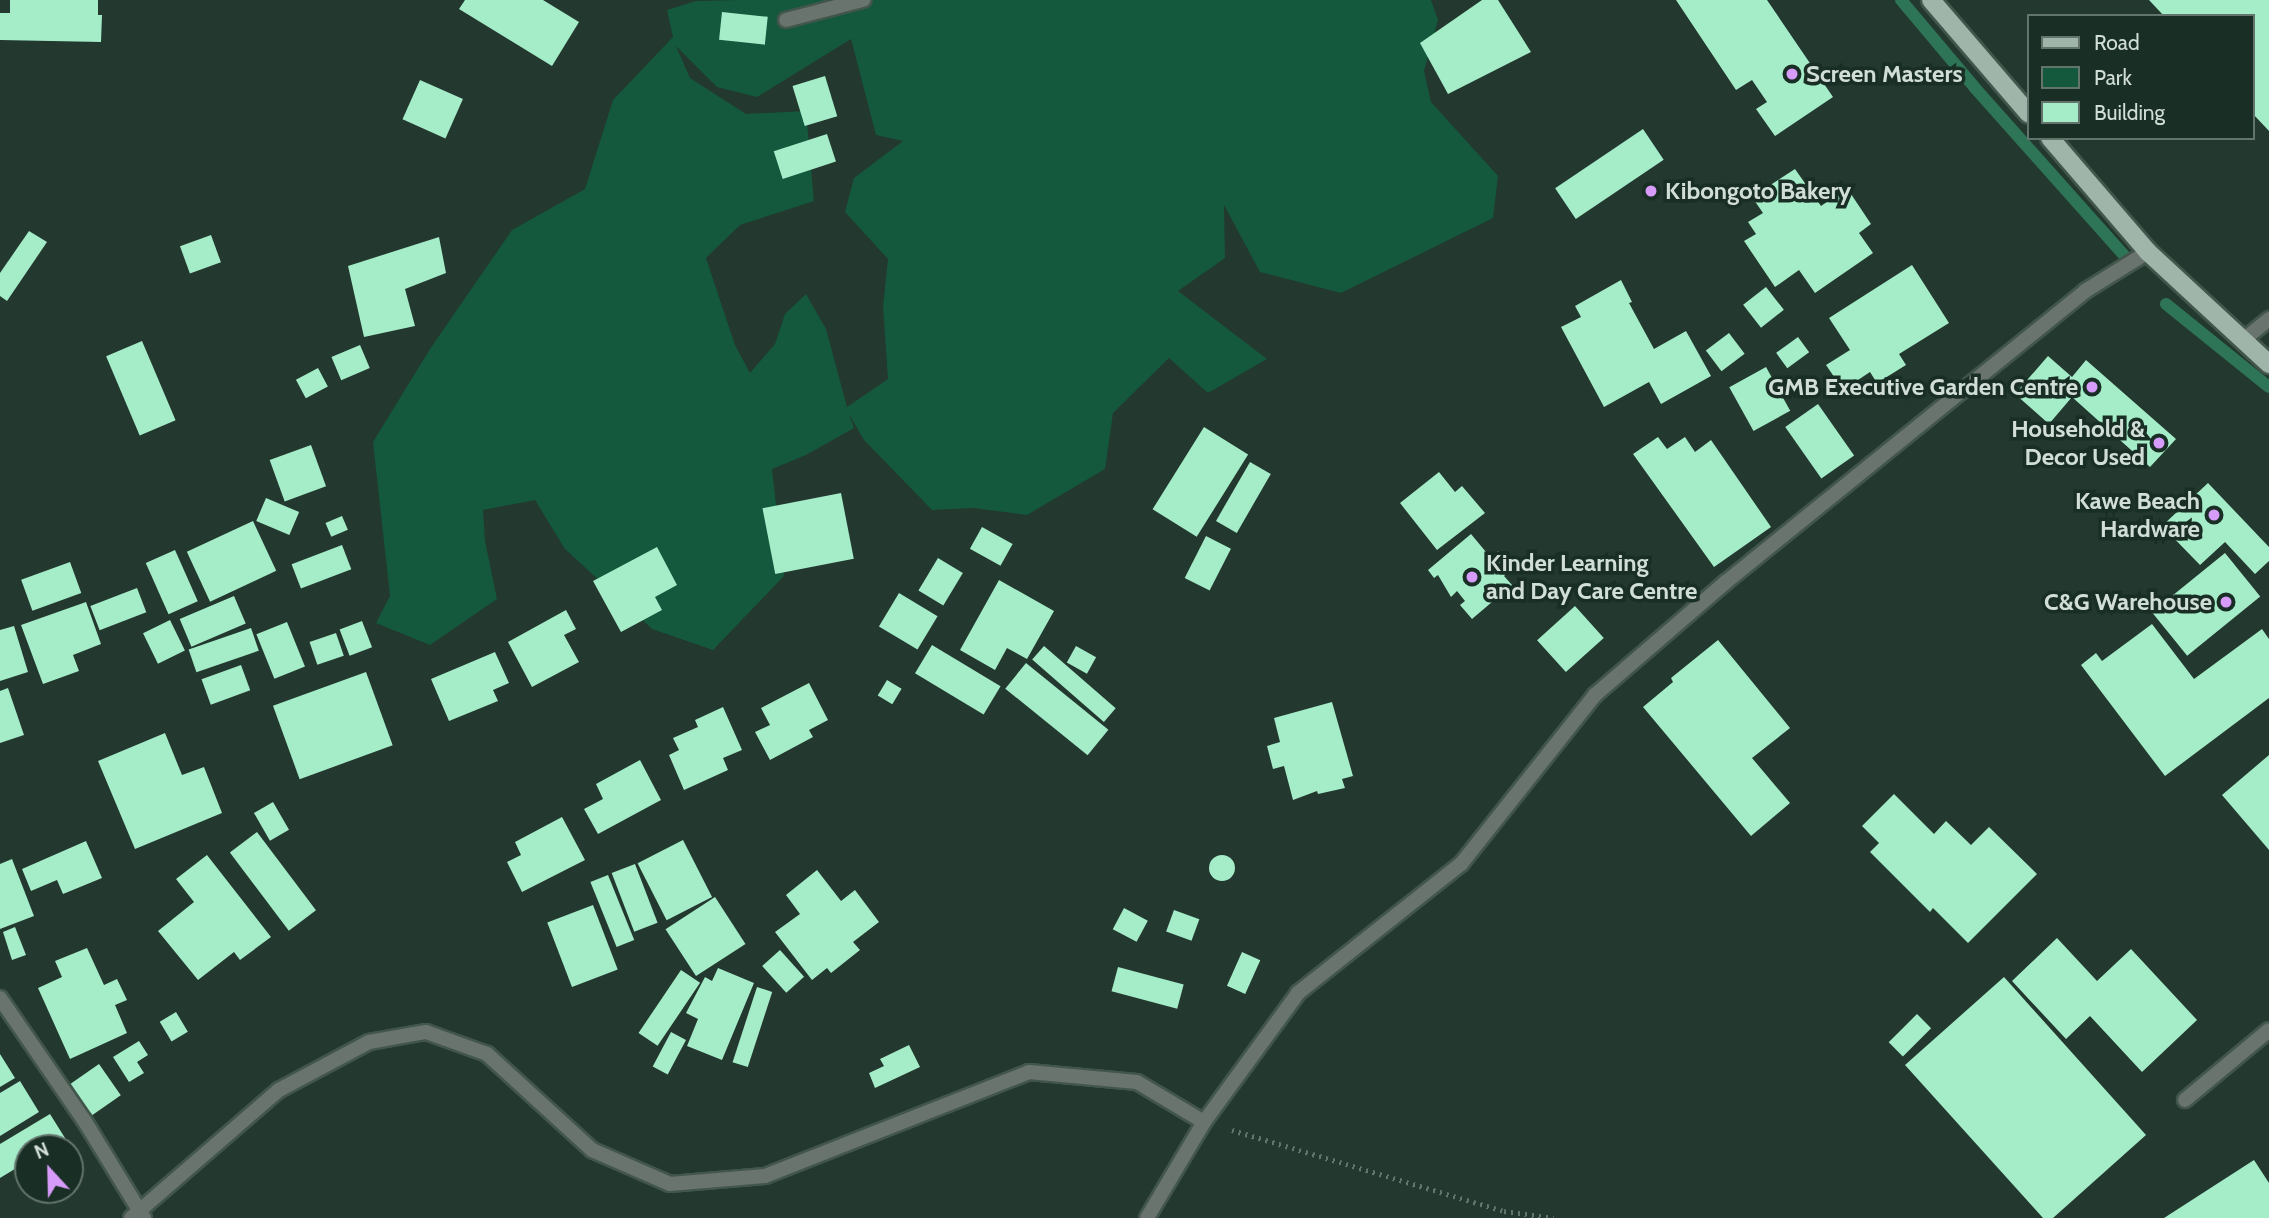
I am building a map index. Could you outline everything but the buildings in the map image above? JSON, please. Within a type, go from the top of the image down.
[{"type":"main road","points":[[1931,0],[2028,113]]},
{"type":"main road","points":[[2052,140],[2148,252],[2269,364]]},
{"type":"street","points":[[786,20],[863,0]]},
{"type":"street","points":[[1147,1218],[1203,1122],[1298,993],[1461,863],[1595,695],[1726,582],[2085,290],[2148,252]]},
{"type":"street","points":[[2242,341],[2269,319]]},
{"type":"street","points":[[0,998],[84,1121],[138,1215],[279,1090],[369,1042],[426,1032],[486,1054],[592,1150],[670,1184],[765,1176],[1029,1072],[1137,1082],[1203,1122]]},
{"type":"street","points":[[2185,1100],[2269,1030]]},
{"type":"path","points":[[1203,1122],[1504,1212],[1555,1218]]},
{"type":"green space","points":[[1431,0],[1438,20],[1424,71],[1431,102],[1498,176],[1493,218],[1341,293],[1260,272],[1224,205],[1225,258],[1178,291],[1267,359],[1208,393],[1169,358],[1113,413],[1105,469],[1027,515],[973,508],[932,510],[864,440],[849,414],[854,428],[806,455],[772,469],[784,576],[713,650],[652,629],[565,549],[535,500],[483,510],[485,541],[497,599],[430,645],[376,623],[390,596],[373,442],[430,349],[512,230],[585,189],[613,100],[673,37],[667,10],[696,1]],"holes":[[[851,39],[876,135],[903,141],[854,178],[845,212],[888,259],[883,307],[888,379],[847,407],[826,329],[806,294],[785,314],[775,344],[750,373],[735,345],[706,258],[740,225],[814,201],[806,111],[746,114],[690,78],[676,46],[717,87],[757,97]]]},
{"type":"waterway","points":[[1901,0],[1975,88],[2130,262]]},
{"type":"waterway","points":[[2166,304],[2269,387]]},
{"type":"place","name":"Screen Masters","points":[[1792,74]]},
{"type":"place","name":"Kibongoto Bakery","points":[[1651,191]]},
{"type":"place","name":"GMB Executive Garden Centre","points":[[2092,387]]},
{"type":"place","name":"Household & Decor Used","points":[[2159,443]]},
{"type":"place","name":"Kawe Beach Hardware","points":[[2214,515]]},
{"type":"place","name":"Kinder Learning and Day Care Centre","points":[[1472,577]]},
{"type":"place","name":"C&G Warehouse","points":[[2226,602]]}]
